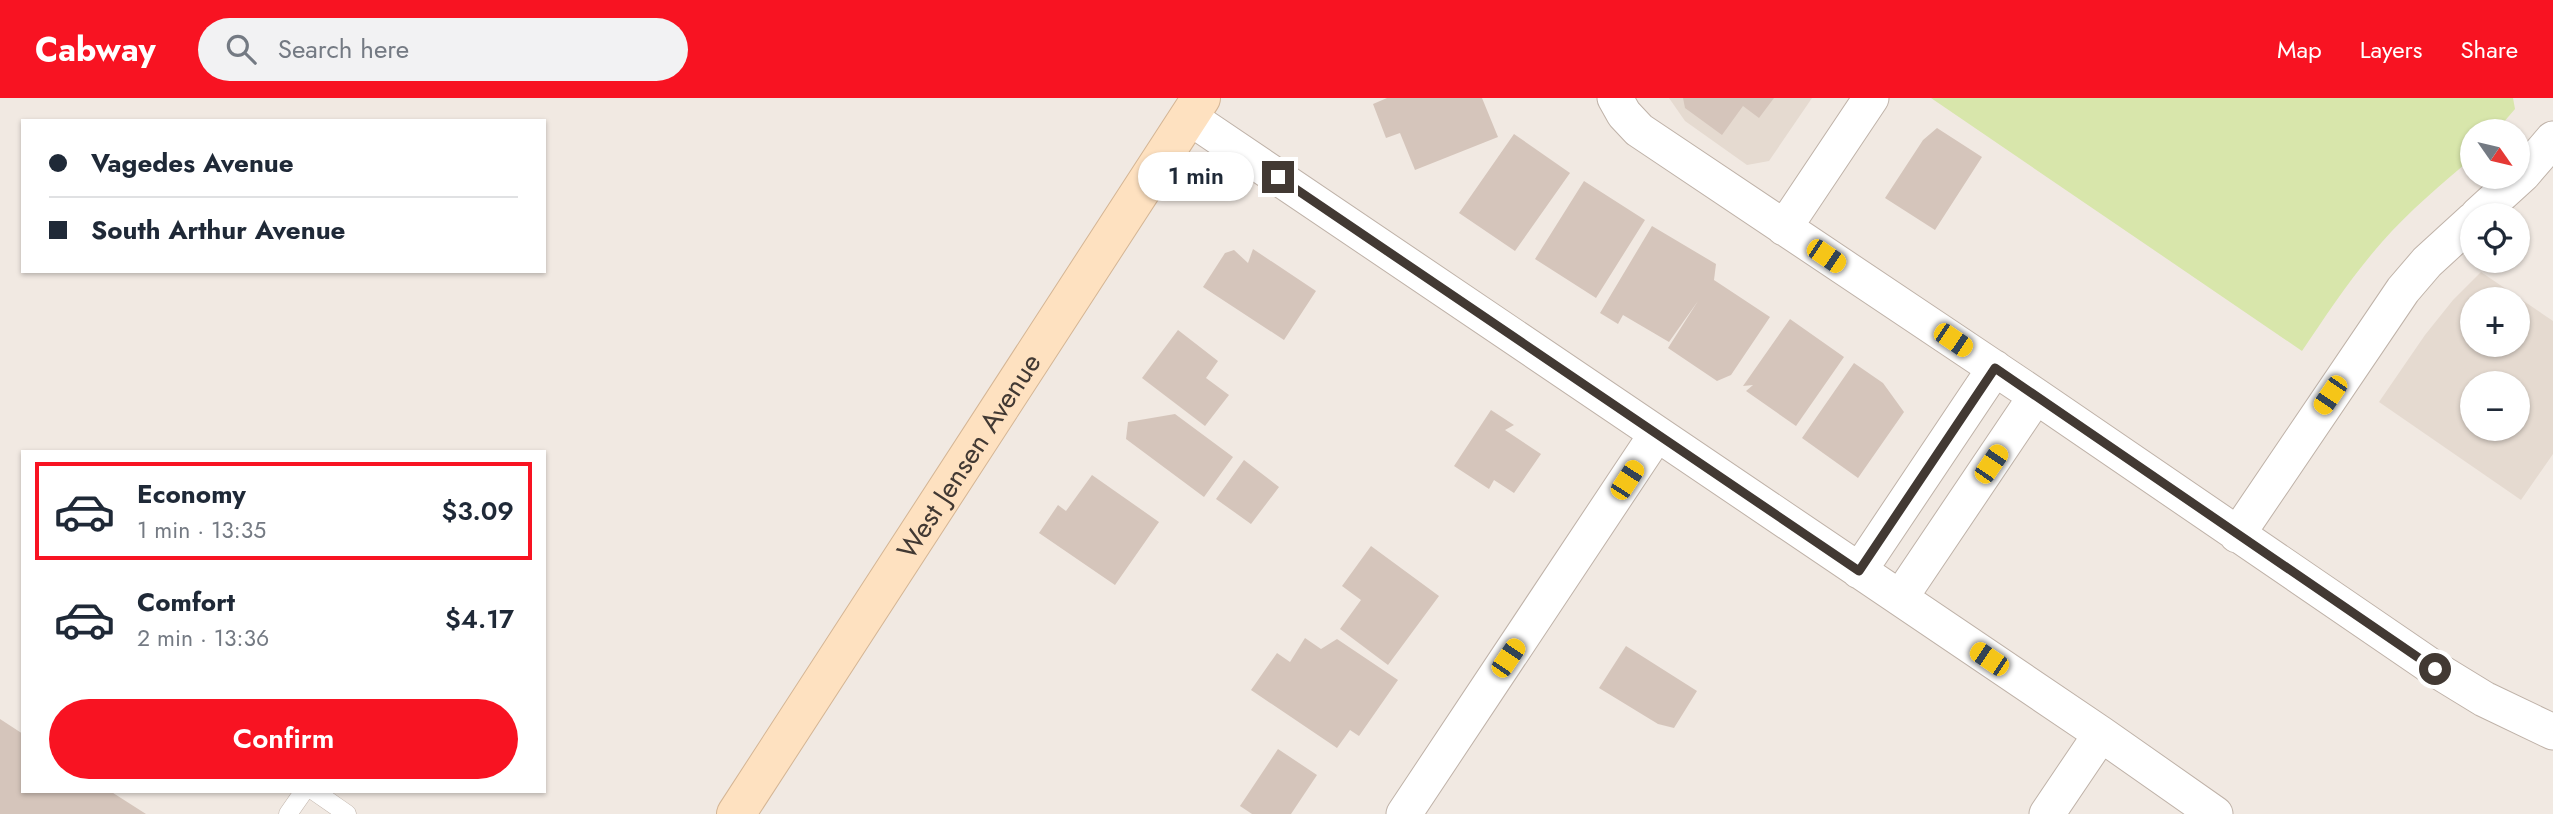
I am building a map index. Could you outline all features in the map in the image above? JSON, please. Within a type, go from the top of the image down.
[{"type":"street","points":[[1615,98],[1624,114],[1639,130],[1995,368],[2435,669],[2484,699],[2553,732]]},
{"type":"street","points":[[1784,228],[1871,98]]},
{"type":"street","points":[[1195,107],[1656,435],[2101,734],[2215,814]]},
{"type":"street","name":"West Jensen Avenue","points":[[736,814],[1195,107]]},
{"type":"street","points":[[2490,203],[2523,174],[2553,139]]},
{"type":"street","points":[[2237,535],[2403,290],[2427,261],[2460,232]]},
{"type":"street","points":[[1859,571],[1995,368]]},
{"type":"street","points":[[1900,598],[2036,396]]},
{"type":"street","points":[[1404,814],[1656,435]]},
{"type":"street","points":[[2048,814],[2101,734]]},
{"type":"lane","points":[[288,814],[303,793]]},
{"type":"lane","points":[[317,793],[347,814]]},
{"type":"shaded area","points":[[1669,98],[1812,98],[1769,161],[1747,165],[1685,121]]},
{"type":"shaded area","points":[[2482,273],[2503,287],[2466,287]]},
{"type":"shaded area","points":[[2460,293],[2460,357],[2530,357],[2530,305],[2553,321],[2553,454],[2521,500],[2379,402],[2425,335]]},
{"type":"green space","points":[[1931,98],[2513,98],[2515,109],[2506,119],[2460,119],[2460,168],[2382,242],[2350,282],[2302,351]]},
{"type":"building","points":[[1387,98],[1482,98],[1498,137],[1415,170],[1400,133],[1386,138],[1373,104]]},
{"type":"building","points":[[1683,98],[1774,98],[1759,118],[1743,106],[1722,135],[1685,108]]},
{"type":"building","points":[[1937,128],[1982,157],[1935,230],[1885,198],[1923,140]]},
{"type":"building","points":[[1514,134],[1570,173],[1515,251],[1459,213]]},
{"type":"building","points":[[1584,181],[1645,220],[1596,298],[1535,259]]},
{"type":"building","points":[[1652,226],[1716,264],[1714,280],[1770,317],[1731,375],[1717,381],[1668,348],[1698,301],[1669,342],[1623,315],[1618,324],[1600,313]]},
{"type":"building","points":[[1253,249],[1316,291],[1284,340],[1203,287],[1225,253],[1234,250],[1248,263]]},
{"type":"building","points":[[1790,319],[1844,357],[1796,426],[1746,391],[1753,385],[1743,386]]},
{"type":"building","points":[[1178,330],[1218,361],[1206,378],[1229,395],[1205,426],[1142,378]]},
{"type":"building","points":[[1854,363],[1883,383],[1904,412],[1858,478],[1802,438]]},
{"type":"building","points":[[1491,410],[1514,425],[1505,430],[1541,454],[1514,493],[1494,480],[1489,489],[1454,466]]},
{"type":"building","points":[[1175,414],[1233,457],[1204,497],[1126,439],[1128,422]]},
{"type":"building","points":[[1244,460],[1279,487],[1251,524],[1216,499]]},
{"type":"building","points":[[1092,475],[1159,522],[1115,585],[1039,533],[1058,505],[1066,511]]},
{"type":"building","points":[[1371,546],[1439,596],[1388,665],[1340,629],[1361,600],[1342,586]]},
{"type":"building","points":[[1305,638],[1321,649],[1337,639],[1398,680],[1359,736],[1350,730],[1337,748],[1251,690],[1277,653],[1290,662]]},
{"type":"building","points":[[1626,646],[1697,691],[1674,728],[1658,724],[1599,688]]},
{"type":"building","points":[[0,719],[21,733],[21,793],[113,793],[146,814],[0,814]]},
{"type":"building","points":[[1278,749],[1317,775],[1291,814],[1252,814],[1240,806]]},
{"type":"route","points":[[1278,177],[1859,571],[1995,368],[2435,669]]}]
